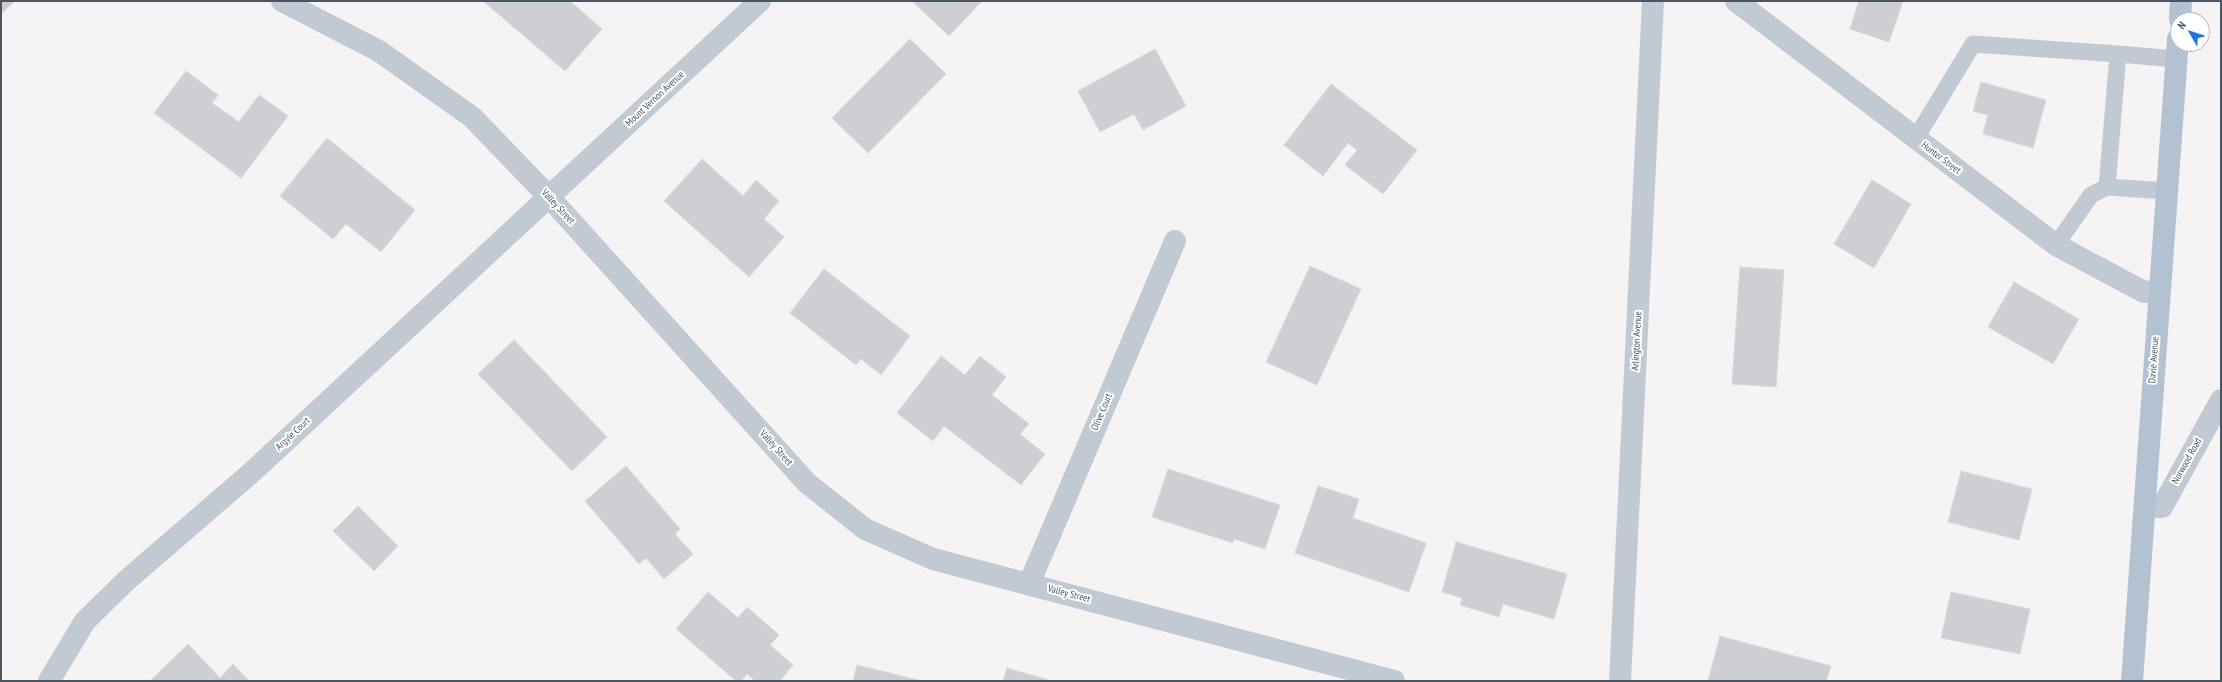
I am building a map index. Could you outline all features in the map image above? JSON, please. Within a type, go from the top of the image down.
[{"type":"main road","points":[[2180,12],[2181,1]]},
{"type":"main road","name":"Davie Avenue","points":[[2132,681],[2177,52]]},
{"type":"street","name":"Valley Street","points":[[282,1],[379,52],[472,117],[550,198],[807,483],[865,529],[933,559],[1394,681]]},
{"type":"street","name":"Mount Vernon Avenue","points":[[550,198],[760,1]]},
{"type":"street","name":"Arlington Avenue","points":[[1620,681],[1653,1]]},
{"type":"street","name":"Hunter Street","points":[[1736,1],[2056,246],[2144,292],[2159,291]]},
{"type":"street","name":"Argyle Court","points":[[49,681],[85,621],[122,585],[250,473],[550,198]]},
{"type":"street","name":"Olive Court","points":[[1029,584],[1175,240]]},
{"type":"street","name":"Norwood Road","points":[[2145,507],[2162,507],[2221,400]]},
{"type":"lane","points":[[1916,138],[1973,44],[2118,54],[2170,50]]},
{"type":"lane","points":[[2107,188],[2118,54]]},
{"type":"lane","points":[[2056,246],[2091,195],[2107,188],[2167,191]]},
{"type":"building","points":[[1,1],[13,1],[14,2],[1,14]]},
{"type":"building","points":[[483,1],[570,1],[602,29],[565,71]]},
{"type":"building","points":[[912,1],[982,1],[949,36]]},
{"type":"building","points":[[1859,1],[1903,1],[1889,42],[1850,29]]},
{"type":"building","points":[[910,39],[946,74],[868,153],[832,118]]},
{"type":"building","points":[[1155,49],[1186,106],[1143,130],[1134,114],[1100,132],[1078,91]]},
{"type":"building","points":[[186,71],[218,95],[212,103],[239,122],[259,95],[288,116],[241,178],[154,113]]},
{"type":"building","points":[[1981,82],[2046,100],[2033,148],[1983,134],[1988,115],[1973,111]]},
{"type":"building","points":[[1331,84],[1417,150],[1383,194],[1345,165],[1357,150],[1348,143],[1323,176],[1284,145]]},
{"type":"building","points":[[327,138],[415,210],[381,252],[346,224],[333,239],[280,196]]},
{"type":"building","points":[[702,159],[743,196],[756,180],[779,201],[764,219],[784,237],[749,277],[664,201]]},
{"type":"building","points":[[1872,180],[1911,204],[1874,268],[1834,244]]},
{"type":"building","points":[[1310,266],[1361,289],[1317,385],[1266,362]]},
{"type":"building","points":[[1740,267],[1784,270],[1776,387],[1732,384]]},
{"type":"building","points":[[824,269],[910,336],[881,375],[861,359],[856,365],[790,313]]},
{"type":"building","points":[[2014,282],[2079,319],[2053,364],[1988,327]]},
{"type":"building","points":[[514,340],[607,437],[572,471],[478,374]]},
{"type":"building","points":[[941,356],[965,375],[980,356],[1006,377],[992,395],[1029,424],[1020,434],[1045,454],[1021,485],[944,426],[933,441],[897,413]]},
{"type":"building","points":[[626,466],[680,529],[675,534],[693,554],[664,579],[646,558],[639,564],[585,501]]},
{"type":"building","points":[[1168,469],[1280,505],[1265,549],[1234,539],[1233,543],[1152,517]]},
{"type":"building","points":[[1961,471],[2032,489],[2019,540],[1948,522]]},
{"type":"building","points":[[1318,486],[1359,499],[1353,518],[1426,543],[1409,592],[1295,553]]},
{"type":"building","points":[[358,506],[398,546],[374,571],[333,531]]},
{"type":"building","points":[[1456,542],[1567,574],[1554,619],[1503,604],[1499,617],[1460,605],[1462,598],[1442,592]]},
{"type":"building","points":[[708,592],[738,618],[747,607],[779,635],[770,645],[793,665],[780,681],[755,681],[747,674],[741,681],[736,681],[676,629]]},
{"type":"building","points":[[1951,592],[2030,609],[2020,654],[1941,638]]},
{"type":"building","points":[[1720,636],[1831,666],[1826,681],[1708,681]]},
{"type":"building","points":[[188,644],[220,678],[233,664],[249,681],[150,681]]},
{"type":"building","points":[[857,665],[922,681],[853,681]]},
{"type":"building","points":[[1007,668],[1052,681],[1003,681]]}]
